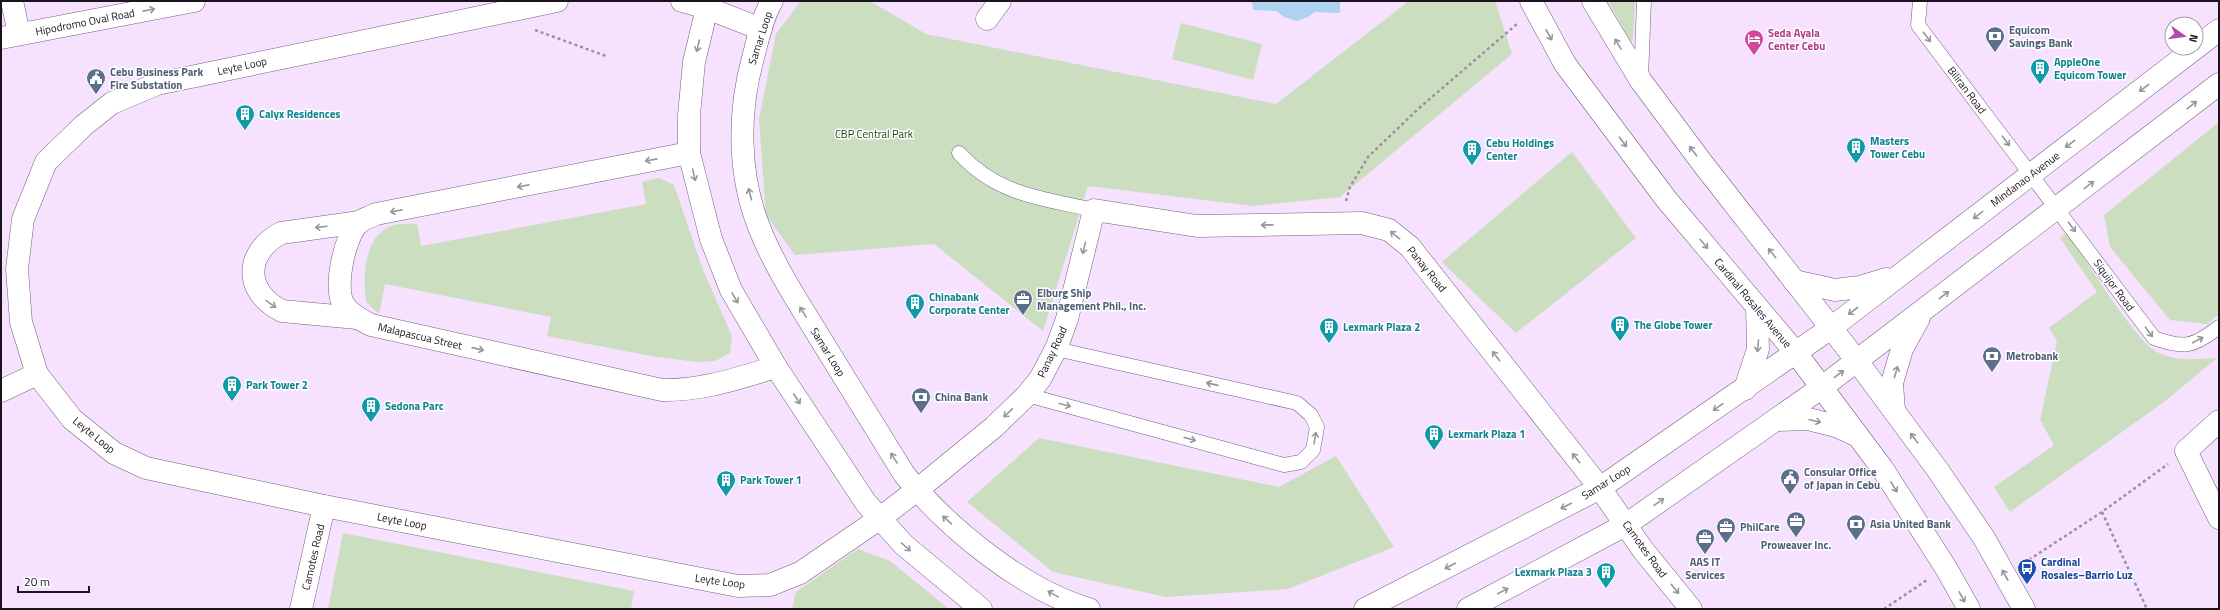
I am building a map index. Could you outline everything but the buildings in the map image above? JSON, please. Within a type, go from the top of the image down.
[{"type":"street","points":[[10,36],[12,1]]},
{"type":"street","name":"Hipodromo Oval Road","points":[[10,36],[110,9],[194,1]]},
{"type":"street","name":"Leyte Loop","points":[[557,1],[156,84],[112,103],[82,126],[46,162],[23,219],[17,269],[20,314],[37,374],[72,419],[114,453],[140,465],[324,506],[738,586],[770,585],[800,573],[879,519],[917,490]]},
{"type":"street","points":[[682,1],[709,4],[761,29]]},
{"type":"street","name":"Samar Loop","points":[[772,1],[761,29],[749,73],[742,109],[743,148],[748,186],[758,226],[782,278],[904,474],[917,490],[940,514],[1007,569],[1069,604],[1089,609]]},
{"type":"street","points":[[988,19],[1000,1]]},
{"type":"street","name":"Cardinal Rosales Avenue","points":[[1531,1],[1565,64],[1666,199],[1796,353],[1882,468],[1946,568],[1969,609]]},
{"type":"street","points":[[1592,1],[1641,81],[1857,361],[1937,469],[1984,538],[2024,609]]},
{"type":"street","points":[[709,4],[694,62],[689,115],[689,153],[711,239],[731,290],[776,366],[829,449],[879,519],[904,545],[981,609]]},
{"type":"street","name":"Mindanao Avenue","points":[[1831,328],[2219,30]]},
{"type":"street","points":[[1468,609],[1627,524],[1776,420],[1821,388],[2058,209],[2219,84]]},
{"type":"street","points":[[357,318],[282,311],[270,305],[261,296],[255,285],[253,273],[255,260],[260,248],[269,240],[281,234],[360,222],[376,214],[689,153]]},
{"type":"street","name":"Panay Road","points":[[917,490],[994,427],[1027,395],[1040,379],[1056,349],[1067,319],[1094,210],[1197,226],[1362,223],[1389,230],[1410,247],[1600,488]]},
{"type":"street","name":"Malapascua Street","points":[[360,222],[348,241],[340,286],[344,304],[357,318],[371,325],[662,390],[684,391],[705,388],[776,366]]},
{"type":"street","points":[[1794,281],[1835,290],[1860,288],[1902,273]]},
{"type":"street","points":[[1744,388],[1758,349],[1757,307]]},
{"type":"street","points":[[1894,411],[1892,383],[1902,349],[1923,310]]},
{"type":"street","name":"Samar Loop","points":[[1365,609],[1600,488],[1831,328]]},
{"type":"street","points":[[1,390],[37,374]]},
{"type":"street","points":[[1776,420],[1808,419],[1836,426],[1858,436]]},
{"type":"street","points":[[2219,421],[2186,451],[2219,518]]},
{"type":"street","name":"Camotes Road","points":[[1600,488],[1627,524],[1643,550],[1691,609]]},
{"type":"street","name":"Camotes Road","points":[[301,609],[324,506]]},
{"type":"lane","points":[[1641,81],[1644,1]]},
{"type":"lane","name":"Biliran Road","points":[[1920,1],[1918,25],[2031,174]]},
{"type":"lane","name":"Panay Road","points":[[959,152],[968,162],[992,181],[1012,191],[1094,210]]},
{"type":"lane","name":"Siquijor Road","points":[[2031,174],[2154,338],[2174,346],[2189,345],[2219,326]]},
{"type":"lane","points":[[1027,395],[1284,465],[1301,462],[1313,450],[1317,427],[1312,415],[1297,403],[1056,349]]},
{"type":"path","points":[[1340,223],[1350,187],[1368,157],[1418,109],[1517,24]]},
{"type":"path","points":[[528,27],[606,56]]},
{"type":"path","points":[[2005,576],[2102,512],[2186,451]]},
{"type":"path","points":[[2102,512],[2147,609]]},
{"type":"path","points":[[1884,609],[1946,568]]},
{"type":"green space","name":"CBP Central Park","points":[[801,1],[870,1],[926,34],[1276,104],[1409,1],[1495,1],[1512,54],[1340,197],[1253,206],[1088,186],[1043,331],[934,244],[795,255],[766,215],[759,119],[776,34]]},
{"type":"green space","points":[[1608,1],[1635,1],[1633,39],[1631,42]]},
{"type":"green space","points":[[1181,23],[1262,44],[1253,80],[1172,59]]},
{"type":"green space","points":[[2219,122],[2219,314],[2207,324],[2170,320],[2110,247],[2104,215]]},
{"type":"green space","points":[[1572,152],[1636,238],[1516,333],[1442,262]]},
{"type":"green space","points":[[659,178],[674,185],[703,270],[732,336],[730,353],[715,361],[698,362],[656,357],[547,336],[551,317],[385,284],[379,314],[366,302],[365,270],[370,249],[375,239],[382,231],[391,226],[400,224],[417,224],[421,246],[646,204],[642,182]]},
{"type":"green space","points":[[2067,232],[2110,297],[2136,332],[2148,345],[2157,352],[2179,359],[2217,358],[2164,402],[2010,512],[1994,487],[2054,445],[2040,420],[2057,341],[2049,328],[2097,292],[2060,238]]},
{"type":"green space","points":[[1039,438],[1279,487],[1336,456],[1394,547],[1288,589],[1166,597],[1053,572],[967,502]]},
{"type":"green space","points":[[343,533],[634,591],[631,609],[328,609]]},
{"type":"green space","points":[[858,549],[890,561],[949,609],[792,609],[796,592]]},
{"type":"water","points":[[1252,1],[1340,1],[1340,13],[1315,12],[1308,17],[1297,21],[1284,17],[1276,11],[1253,10]]},
{"type":"place","name":"Equicom Savings Bank","points":[[1995,53]]},
{"type":"place","name":"Seda Ayala Center Cebu","points":[[1754,56]]},
{"type":"place","name":"AppleOne Equicom Tower","points":[[2040,85]]},
{"type":"place","name":"Cebu Business Park Fire Substation","points":[[96,95]]},
{"type":"place","name":"Calyx Residences","points":[[245,131]]},
{"type":"place","name":"Masters Tower Cebu","points":[[1856,164]]},
{"type":"place","name":"Cebu Holdings Center","points":[[1472,166]]},
{"type":"place","name":"Elburg Ship Management Phil., Inc.","points":[[1023,316]]},
{"type":"place","name":"Chinabank Corporate Center","points":[[915,320]]},
{"type":"place","name":"The Globe Tower","points":[[1620,342]]},
{"type":"place","name":"Lexmark Plaza 2","points":[[1329,344]]},
{"type":"place","name":"Metrobank","points":[[1992,373]]},
{"type":"place","name":"Park Tower 2","points":[[232,402]]},
{"type":"place","name":"China Bank","points":[[921,414]]},
{"type":"place","name":"Sedona Parc","points":[[371,423]]},
{"type":"place","name":"Lexmark Plaza 1","points":[[1434,451]]},
{"type":"place","name":"Consular Office of Japan in Cebu","points":[[1790,495]]},
{"type":"place","name":"Park Tower 1","points":[[726,497]]},
{"type":"place","name":"Proweaver Inc.","points":[[1796,538]]},
{"type":"place","name":"Asia United Bank","points":[[1856,541]]},
{"type":"place","name":"PhilCare","points":[[1726,544]]},
{"type":"place","name":"AAS IT Services","points":[[1705,555]]},
{"type":"place","name":"Cardinal Rosales–Barrio Luz","points":[[2027,585]]},
{"type":"place","name":"Lexmark Plaza 3","points":[[1606,589]]}]
